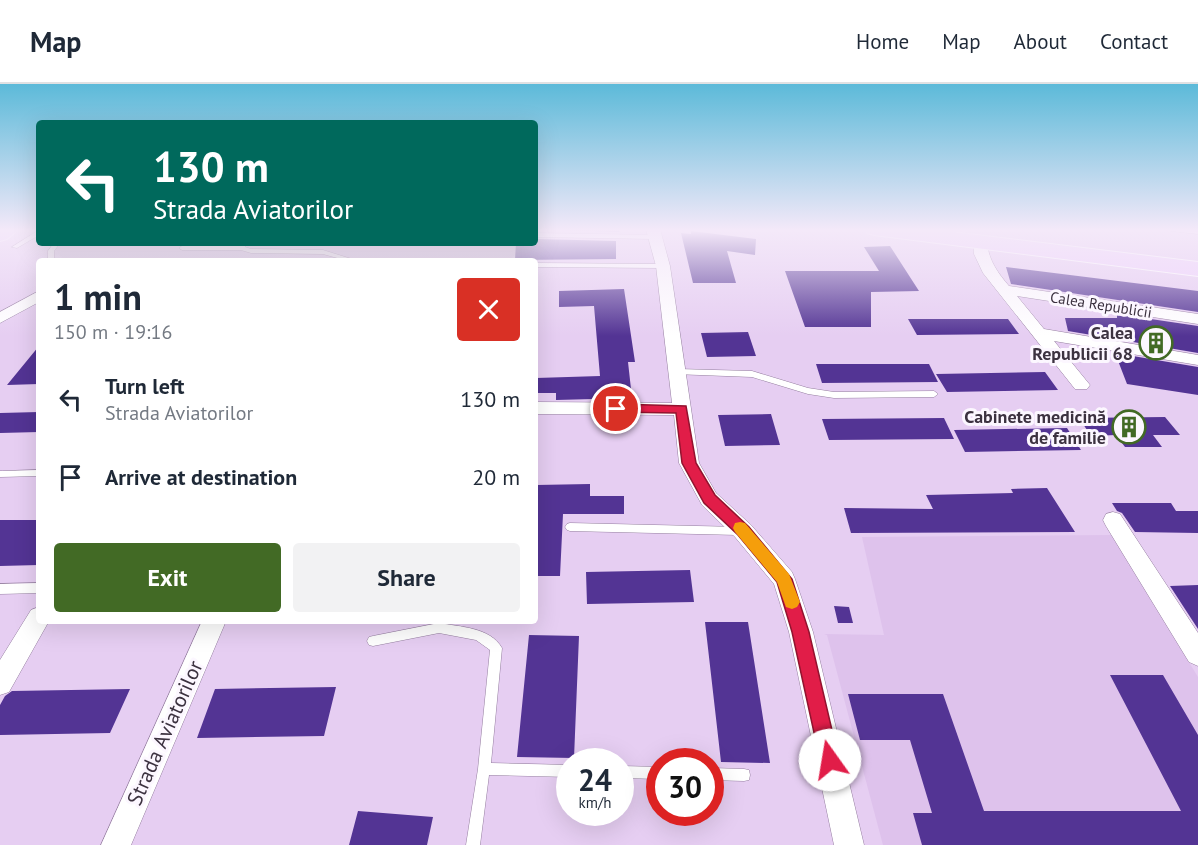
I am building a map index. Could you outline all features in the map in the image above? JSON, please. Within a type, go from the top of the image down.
[{"type":"main road","points":[[1160,265],[1198,269]]},
{"type":"street","name":"Calea Republicii","points":[[986,265],[990,273],[1082,385]]},
{"type":"street","points":[[663,266],[689,463],[710,499],[744,531],[784,579],[801,632],[849,845]]},
{"type":"street","name":"Calea Republicii","points":[[1004,290],[1198,319]]},
{"type":"street","points":[[0,318],[36,298]]},
{"type":"street","points":[[1042,334],[1197,361]]},
{"type":"street","points":[[538,408],[682,409]]},
{"type":"street","points":[[1113,519],[1198,654]]},
{"type":"street","points":[[0,683],[36,623]]},
{"type":"street","name":"Strada Aviatorilor","points":[[116,845],[213,624]]},
{"type":"lane","points":[[538,265],[663,266]]},
{"type":"lane","points":[[677,372],[752,374],[808,391],[834,395],[934,394]]},
{"type":"lane","points":[[2,474],[36,473]]},
{"type":"lane","points":[[570,527],[744,531]]},
{"type":"lane","points":[[0,589],[36,588]]},
{"type":"lane","points":[[373,641],[439,628],[478,635],[496,648],[484,769],[473,845]]},
{"type":"lane","points":[[484,769],[556,771]]},
{"type":"lane","points":[[724,774],[744,775]]},
{"type":"shaded area","points":[[1112,535],[1198,677],[1198,845],[883,845],[827,635],[824,634],[884,635],[862,537]]},
{"type":"building","points":[[689,265],[731,265],[736,283],[693,283]]},
{"type":"building","points":[[875,265],[902,265],[919,291],[871,292],[871,327],[805,327],[785,271],[879,271]]},
{"type":"building","points":[[1006,267],[1198,291],[1198,312],[1011,284]]},
{"type":"building","points":[[624,289],[635,362],[628,362],[632,398],[556,400],[556,393],[538,393],[538,378],[600,376],[594,306],[559,307],[559,291]]},
{"type":"building","name":"Calea Republicii 68","points":[[1117,314],[1198,326],[1198,353],[1068,331],[1065,318],[1117,318]]},
{"type":"building","points":[[908,319],[1008,319],[1019,334],[917,335]]},
{"type":"building","points":[[748,332],[756,356],[707,357],[701,333]]},
{"type":"building","points":[[36,350],[36,384],[7,385]]},
{"type":"building","points":[[1115,353],[1198,367],[1198,395],[1127,384]]},
{"type":"building","points":[[816,364],[929,364],[938,382],[822,383]]},
{"type":"building","points":[[1045,372],[1058,390],[947,392],[936,374]]},
{"type":"building","points":[[36,412],[36,432],[0,433],[0,413]]},
{"type":"building","points":[[771,414],[780,445],[725,446],[718,415]]},
{"type":"building","name":"Cabinete medicină de familie","points":[[1165,417],[1180,435],[1153,435],[1162,447],[1125,447],[1116,435],[1091,436],[1079,418]]},
{"type":"building","points":[[944,418],[954,439],[829,440],[822,419]]},
{"type":"building","points":[[1067,428],[1081,450],[965,452],[954,430]]},
{"type":"building","points":[[590,484],[590,496],[624,496],[624,514],[563,514],[560,576],[538,576],[538,485]]},
{"type":"building","points":[[1047,488],[1075,532],[851,533],[844,508],[933,509],[926,495],[1013,493],[1011,489]]},
{"type":"building","points":[[1112,503],[1171,503],[1176,511],[1198,511],[1198,533],[1135,532]]},
{"type":"building","points":[[0,520],[36,520],[36,565],[0,566]]},
{"type":"building","points":[[690,570],[694,602],[587,604],[586,572]]},
{"type":"building","points":[[1198,585],[1198,629],[1170,586]]},
{"type":"building","points":[[834,606],[849,607],[853,623],[838,623]]},
{"type":"building","points":[[705,622],[748,622],[770,763],[724,762],[724,748],[719,748]]},
{"type":"building","points":[[529,635],[579,636],[574,748],[556,748],[556,758],[517,757]]},
{"type":"building","points":[[1110,675],[1163,675],[1198,735],[1198,845],[922,845],[913,813],[932,813],[910,740],[860,740],[848,694],[943,694],[984,811],[1181,811]]},
{"type":"building","points":[[336,687],[324,736],[197,738],[215,689]]},
{"type":"building","points":[[130,689],[110,733],[0,735],[0,705],[5,696],[12,691]]},
{"type":"building","points":[[358,811],[433,817],[427,845],[349,845]]},
{"type":"slow traffic","points":[[740,528],[784,579],[792,602]]},
{"type":"place","name":"Calea Republicii 68","points":[[1156,343]]},
{"type":"place","name":"Cabinete medicină de familie","points":[[1129,427]]},
{"type":"route","points":[[616,409],[682,409],[689,463],[710,499],[744,531],[784,579],[801,632],[830,760]]}]
